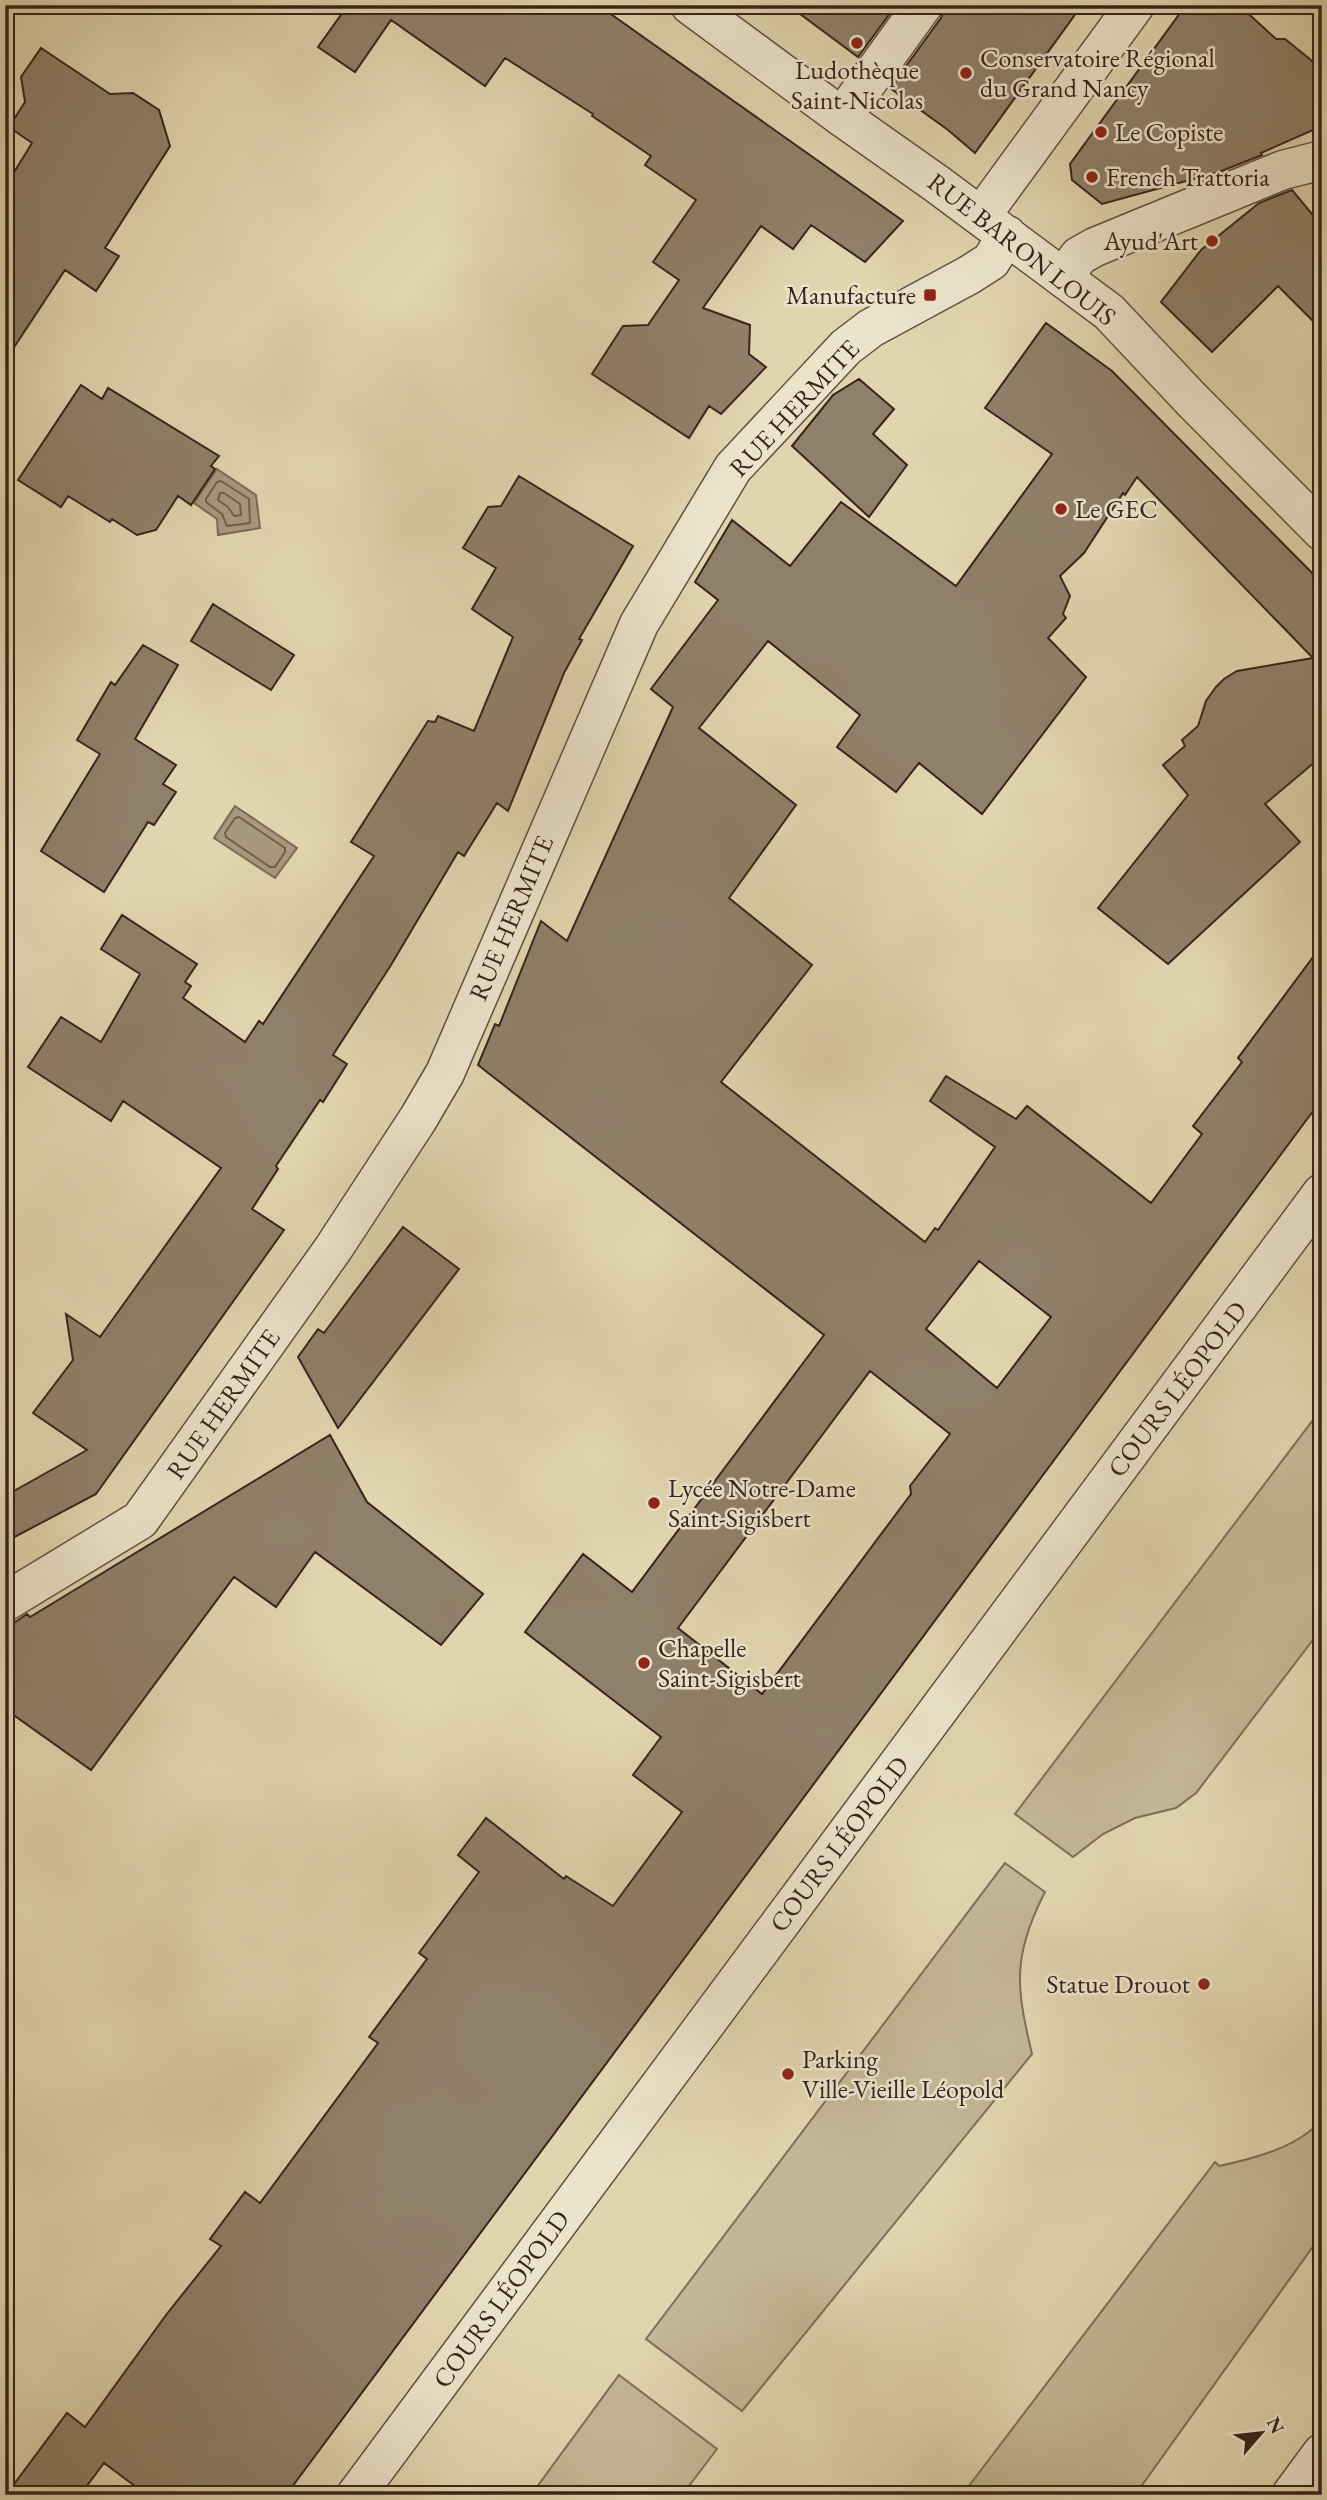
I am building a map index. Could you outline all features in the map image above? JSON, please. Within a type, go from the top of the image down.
[{"type":"street","name":"RUE BARON LOUIS","points":[[690,5],[994,225],[1109,312],[1191,399],[1322,530]]},
{"type":"street","points":[[842,117],[923,5]]},
{"type":"street","name":"RUE HERMITE","points":[[5,1602],[140,1520],[333,1249],[418,1119],[444,1073],[639,624],[733,468],[846,346],[871,328],[991,261],[994,225],[1135,5]]},
{"type":"street","points":[[1063,278],[1079,256],[1095,247],[1283,170],[1322,160]]},
{"type":"street","name":"COURS LÉOPOLD","points":[[356,2495],[1322,1193]]},
{"type":"street","points":[[1291,2495],[1322,2453]]},
{"type":"shaded area","points":[[1322,1408],[1322,1628],[1196,1793],[1176,1808],[1135,1818],[1103,1834],[1073,1857],[1015,1814]]},
{"type":"shaded area","points":[[1005,1863],[1045,1892],[1027,1935],[1020,1972],[1020,1990],[1032,2054],[742,2411],[646,2339]]},
{"type":"shaded area","points":[[1322,2119],[1322,2234],[1135,2495],[962,2495],[1215,2162],[1219,2166],[1275,2150],[1301,2137]]},
{"type":"shaded area","points":[[619,2375],[717,2449],[682,2495],[531,2495]]},
{"type":"water","points":[[217,469],[256,495],[260,528],[218,535],[217,519],[194,503]]},
{"type":"water","points":[[235,806],[297,848],[275,878],[214,838]]},
{"type":"building","points":[[348,5],[598,5],[903,221],[865,262],[811,225],[793,249],[761,226],[703,308],[750,325],[749,354],[766,367],[721,414],[709,406],[689,438],[592,374],[623,326],[648,325],[679,280],[653,262],[696,200],[645,165],[651,156],[592,116],[593,114],[505,58],[485,86],[391,20],[355,72],[318,47]]},
{"type":"building","name":"Ludothèque Saint-Nicolas","points":[[788,5],[896,5],[858,57]]},
{"type":"building","name":"Conservatoire Régional du Grand Nancy","points":[[945,5],[1082,5],[975,153],[890,88],[941,18]]},
{"type":"building","points":[[1186,5],[1239,5],[1276,39],[1285,39],[1322,69],[1322,126],[1219,172],[1102,204],[1072,180],[1070,164]]},
{"type":"building","points":[[41,48],[110,94],[133,93],[159,110],[170,146],[105,248],[119,256],[96,291],[65,270],[5,361],[5,187],[32,143],[9,127],[25,102],[21,77]]},
{"type":"building","points":[[1292,190],[1322,226],[1322,330],[1278,286],[1212,352],[1161,302],[1201,250],[1259,203]]},
{"type":"building","points":[[1046,323],[1112,371],[1322,583],[1322,756],[1265,804],[1300,842],[1168,964],[1098,908],[1188,795],[1163,765],[1185,746],[1182,740],[1198,726],[1206,701],[1216,687],[1237,671],[1313,658],[1137,477],[1125,495],[1123,493],[1084,553],[1060,576],[1070,596],[1063,614],[1066,618],[1048,638],[1086,677],[982,814],[919,763],[896,792],[837,747],[860,715],[768,641],[699,728],[796,805],[729,898],[812,965],[721,1082],[925,1242],[935,1228],[938,1230],[995,1147],[930,1101],[946,1076],[1016,1119],[1027,1106],[1151,1203],[1202,1134],[1193,1126],[1242,1062],[1238,1058],[1322,945],[1322,1099],[286,2495],[147,2495],[104,2463],[80,2495],[6,2495],[67,2413],[85,2427],[166,2315],[221,2246],[210,2239],[245,2192],[260,2203],[378,2043],[369,2037],[427,1959],[419,1953],[479,1872],[458,1855],[486,1818],[564,1879],[566,1876],[613,1906],[682,1812],[633,1775],[661,1737],[525,1632],[583,1554],[632,1592],[824,1335],[478,1065],[495,1024],[499,1026],[541,921],[567,941],[673,707],[651,689],[718,600],[695,582],[732,520],[790,566],[841,502],[956,586],[1052,454],[985,408]],"holes":[[[979,1261],[1051,1317],[997,1388],[926,1329]],[[870,1371],[950,1434],[910,1486],[911,1494],[762,1694],[678,1628]]]},
{"type":"building","points":[[859,379],[894,409],[873,434],[907,465],[869,517],[792,446],[833,395]]},
{"type":"building","points":[[81,385],[102,399],[108,388],[219,456],[211,466],[215,469],[191,505],[178,496],[156,530],[137,535],[68,496],[61,507],[18,480]]},
{"type":"building","points":[[519,476],[633,546],[579,639],[582,640],[564,673],[508,811],[497,803],[464,856],[458,852],[391,965],[333,1055],[347,1064],[276,1166],[278,1169],[252,1209],[284,1230],[96,1494],[5,1542],[5,1496],[87,1450],[33,1413],[73,1360],[66,1314],[100,1337],[221,1168],[123,1101],[111,1121],[28,1067],[61,1017],[101,1042],[140,974],[101,949],[122,915],[197,964],[185,982],[191,986],[183,998],[245,1042],[259,1021],[263,1024],[374,856],[351,842],[428,721],[435,722],[438,716],[474,731],[513,637],[472,609],[496,568],[463,548],[488,507],[501,506]]},
{"type":"building","points":[[213,604],[294,655],[271,690],[191,641]]},
{"type":"building","points":[[143,645],[178,665],[135,739],[176,765],[163,784],[176,792],[154,825],[148,822],[104,892],[41,851],[100,754],[77,740],[111,682],[115,685]]},
{"type":"building","points":[[403,1227],[459,1269],[338,1428],[298,1357],[318,1329],[324,1333]]},
{"type":"building","points":[[330,1435],[367,1502],[483,1594],[441,1645],[315,1552],[276,1607],[234,1577],[91,1770],[5,1709],[5,1629],[27,1614],[30,1617]]},
{"type":"place","name":"Ludothèque Saint-Nicolas","points":[[857,43]]},
{"type":"place","name":"Conservatoire Régional du Grand Nancy","points":[[966,73]]},
{"type":"place","name":"Le Copiste","points":[[1101,132]]},
{"type":"place","name":"French Trattoria","points":[[1092,177]]},
{"type":"place","name":"Ayud'Art","points":[[1212,241]]},
{"type":"place","name":"Manufacture","points":[[930,295]]},
{"type":"place","name":"Le GEC","points":[[1061,509]]},
{"type":"place","name":"Lycée Notre-Dame Saint-Sigisbert","points":[[654,1503]]},
{"type":"place","name":"Chapelle Saint-Sigisbert","points":[[644,1663]]},
{"type":"place","name":"Statue Drouot","points":[[1204,1984]]},
{"type":"place","name":"Parking Ville-Vieille Léopold","points":[[788,2074]]}]
